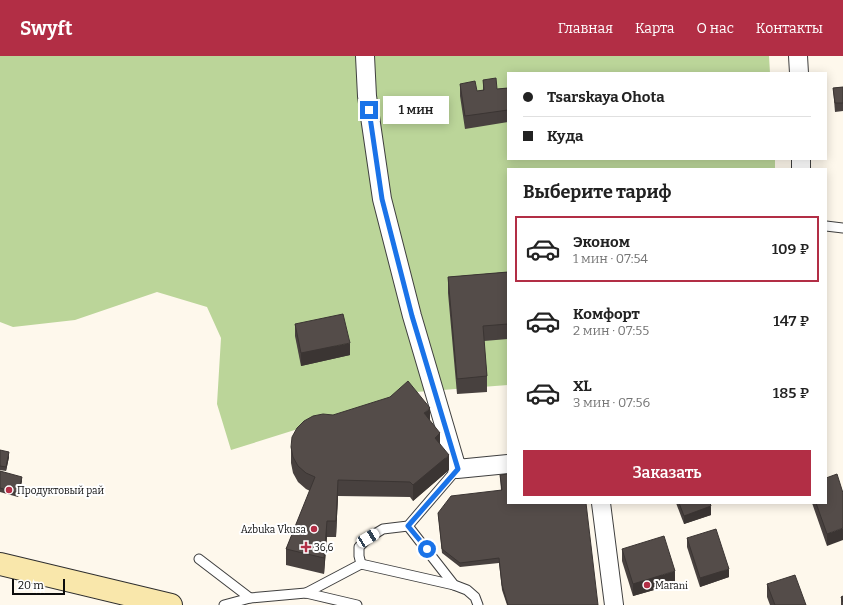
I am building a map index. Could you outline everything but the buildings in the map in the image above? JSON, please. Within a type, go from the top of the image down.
[{"type":"main road","points":[[0,564],[171,605]]},
{"type":"street","points":[[365,56],[367,96],[382,199],[412,316],[458,469],[507,464]]},
{"type":"street","points":[[798,56],[799,72]]},
{"type":"street","points":[[601,504],[614,605]]},
{"type":"lane","points":[[827,226],[843,228]]},
{"type":"lane","points":[[361,564],[358,556],[359,547],[368,538],[384,528],[408,526],[458,469]]},
{"type":"lane","points":[[408,526],[454,585]]},
{"type":"lane","points":[[199,559],[250,598]]},
{"type":"lane","points":[[306,593],[361,564],[454,585],[467,590],[475,597],[478,605]]},
{"type":"lane","points":[[224,605],[250,598],[306,593],[357,605]]},
{"type":"green space","points":[[0,56],[769,56],[770,72],[507,72],[507,160],[775,160],[775,168],[507,168],[507,385],[416,392],[231,450],[217,404],[221,338],[207,307],[157,292],[75,320],[13,327],[0,322]]},
{"type":"place","name":"Продуктовый рай","points":[[9,490]]},
{"type":"place","name":"Azbuka Vkusa","points":[[314,529]]},
{"type":"place","name":"36,6","points":[[306,547]]},
{"type":"place","name":"Marani","points":[[647,585]]},
{"type":"route","points":[[369,110],[382,199],[412,316],[458,469],[408,526],[427,549]]}]
